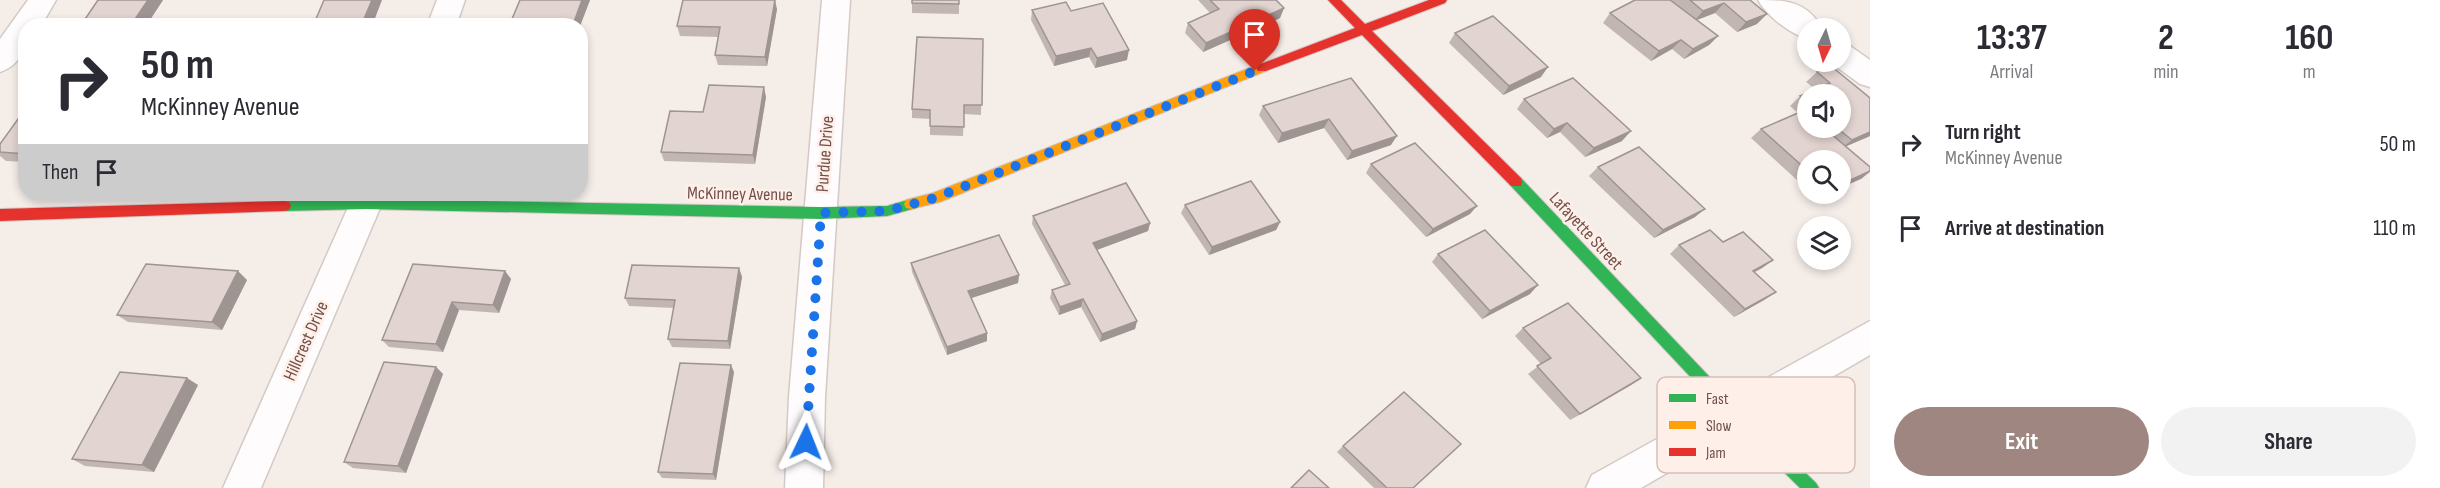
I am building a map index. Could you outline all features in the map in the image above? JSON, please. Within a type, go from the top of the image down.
[{"type":"street","points":[[31,18],[42,0]]},
{"type":"street","points":[[444,18],[451,0]]},
{"type":"street","name":"Purdue Drive","points":[[804,488],[836,0]]},
{"type":"street","name":"Lafayette Street","points":[[1334,0],[1502,167],[1700,377]]},
{"type":"street","name":"McKinney Avenue","points":[[433,201],[821,213],[887,211],[935,198],[1362,28],[1441,0]]},
{"type":"street","points":[[1772,0],[1797,20]]},
{"type":"street","points":[[0,60],[18,36]]},
{"type":"street","points":[[1851,62],[1870,76]]},
{"type":"street","name":"McKinney Avenue","points":[[0,215],[322,201]]},
{"type":"street","name":"Hillcrest Drive","points":[[242,488],[367,201]]},
{"type":"street","points":[[1800,377],[1870,337]]},
{"type":"street","points":[[1605,488],[1657,458]]},
{"type":"street","name":"Lafayette Street","points":[[1796,473],[1811,488]]},
{"type":"building","points":[[98,0],[148,0],[136,18],[86,18]]},
{"type":"building","points":[[324,0],[372,0],[364,18],[316,18]]},
{"type":"building","points":[[520,0],[582,0],[575,18],[512,18]]},
{"type":"building","points":[[683,0],[775,0],[765,57],[715,55],[720,27],[677,26]]},
{"type":"building","points":[[912,0],[959,0],[959,4],[912,3]]},
{"type":"building","points":[[1210,0],[1276,0],[1284,8],[1206,43],[1188,23],[1219,9]]},
{"type":"building","points":[[1635,0],[1670,0],[1718,36],[1693,49],[1681,40],[1659,51],[1610,13]]},
{"type":"building","points":[[1690,0],[1750,0],[1767,14],[1746,22],[1724,3],[1703,11]]},
{"type":"building","points":[[1066,2],[1071,11],[1103,3],[1129,50],[1097,58],[1091,48],[1056,56],[1032,10]]},
{"type":"building","points":[[1493,16],[1548,67],[1509,86],[1455,33]]},
{"type":"building","points":[[917,37],[983,39],[982,105],[964,105],[964,127],[930,126],[930,110],[912,109]]},
{"type":"building","points":[[1817,72],[1838,72],[1870,98],[1870,132],[1852,140],[1850,138],[1851,84],[1828,84],[1830,83]]},
{"type":"building","points":[[1351,78],[1397,136],[1352,151],[1329,119],[1282,133],[1263,106]]},
{"type":"building","points":[[1573,78],[1631,131],[1594,148],[1567,123],[1554,129],[1524,99]]},
{"type":"building","points":[[709,85],[764,87],[753,155],[661,152],[670,111],[703,112]]},
{"type":"building","points":[[1797,113],[1797,138],[1836,138],[1850,150],[1797,150],[1797,161],[1761,129]]},
{"type":"building","points":[[18,119],[18,153],[0,152],[0,144]]},
{"type":"building","points":[[1415,143],[1477,206],[1433,229],[1371,164]]},
{"type":"building","points":[[1639,147],[1705,209],[1663,230],[1598,167]]},
{"type":"building","points":[[1851,151],[1870,167],[1870,171],[1851,180]]},
{"type":"building","points":[[1251,181],[1280,222],[1212,247],[1185,205]]},
{"type":"building","points":[[1126,183],[1150,223],[1093,243],[1137,321],[1102,334],[1083,299],[1060,307],[1052,290],[1070,284],[1033,216]]},
{"type":"building","points":[[1485,230],[1538,285],[1490,311],[1438,254]]},
{"type":"building","points":[[1710,230],[1723,242],[1743,232],[1773,260],[1753,271],[1776,292],[1745,309],[1679,245]]},
{"type":"building","points":[[999,235],[1019,275],[968,291],[987,333],[947,347],[911,263]]},
{"type":"building","points":[[146,264],[238,271],[212,322],[117,315]]},
{"type":"building","points":[[413,264],[505,271],[493,305],[452,302],[436,344],[382,340]]},
{"type":"building","points":[[632,265],[739,268],[728,341],[668,339],[675,300],[625,298]]},
{"type":"building","points":[[1568,303],[1641,378],[1580,414],[1537,366],[1551,358],[1523,328]]},
{"type":"building","points":[[384,362],[436,367],[398,466],[344,462]]},
{"type":"building","points":[[680,363],[731,365],[713,474],[658,472]]},
{"type":"building","points":[[120,372],[187,378],[142,465],[72,459]]},
{"type":"building","points":[[1404,392],[1461,444],[1413,488],[1387,488],[1343,446]]},
{"type":"building","points":[[1309,470],[1329,488],[1291,488]]},
{"type":"traffic: fast","points":[[1516,182],[1700,377]]},
{"type":"traffic: fast","points":[[284,206],[366,204],[821,213],[887,211],[911,204]]},
{"type":"traffic: fast","points":[[1796,473],[1811,488]]},
{"type":"traffic: slow","points":[[911,204],[935,198],[1262,68]]},
{"type":"traffic: jam","points":[[1334,0],[1516,182]]},
{"type":"traffic: jam","points":[[1262,68],[1441,0]]},
{"type":"traffic: jam","points":[[0,215],[284,206]]},
{"type":"route","points":[[806,442],[807,397],[821,213],[887,211],[935,198],[1255,71]]}]
